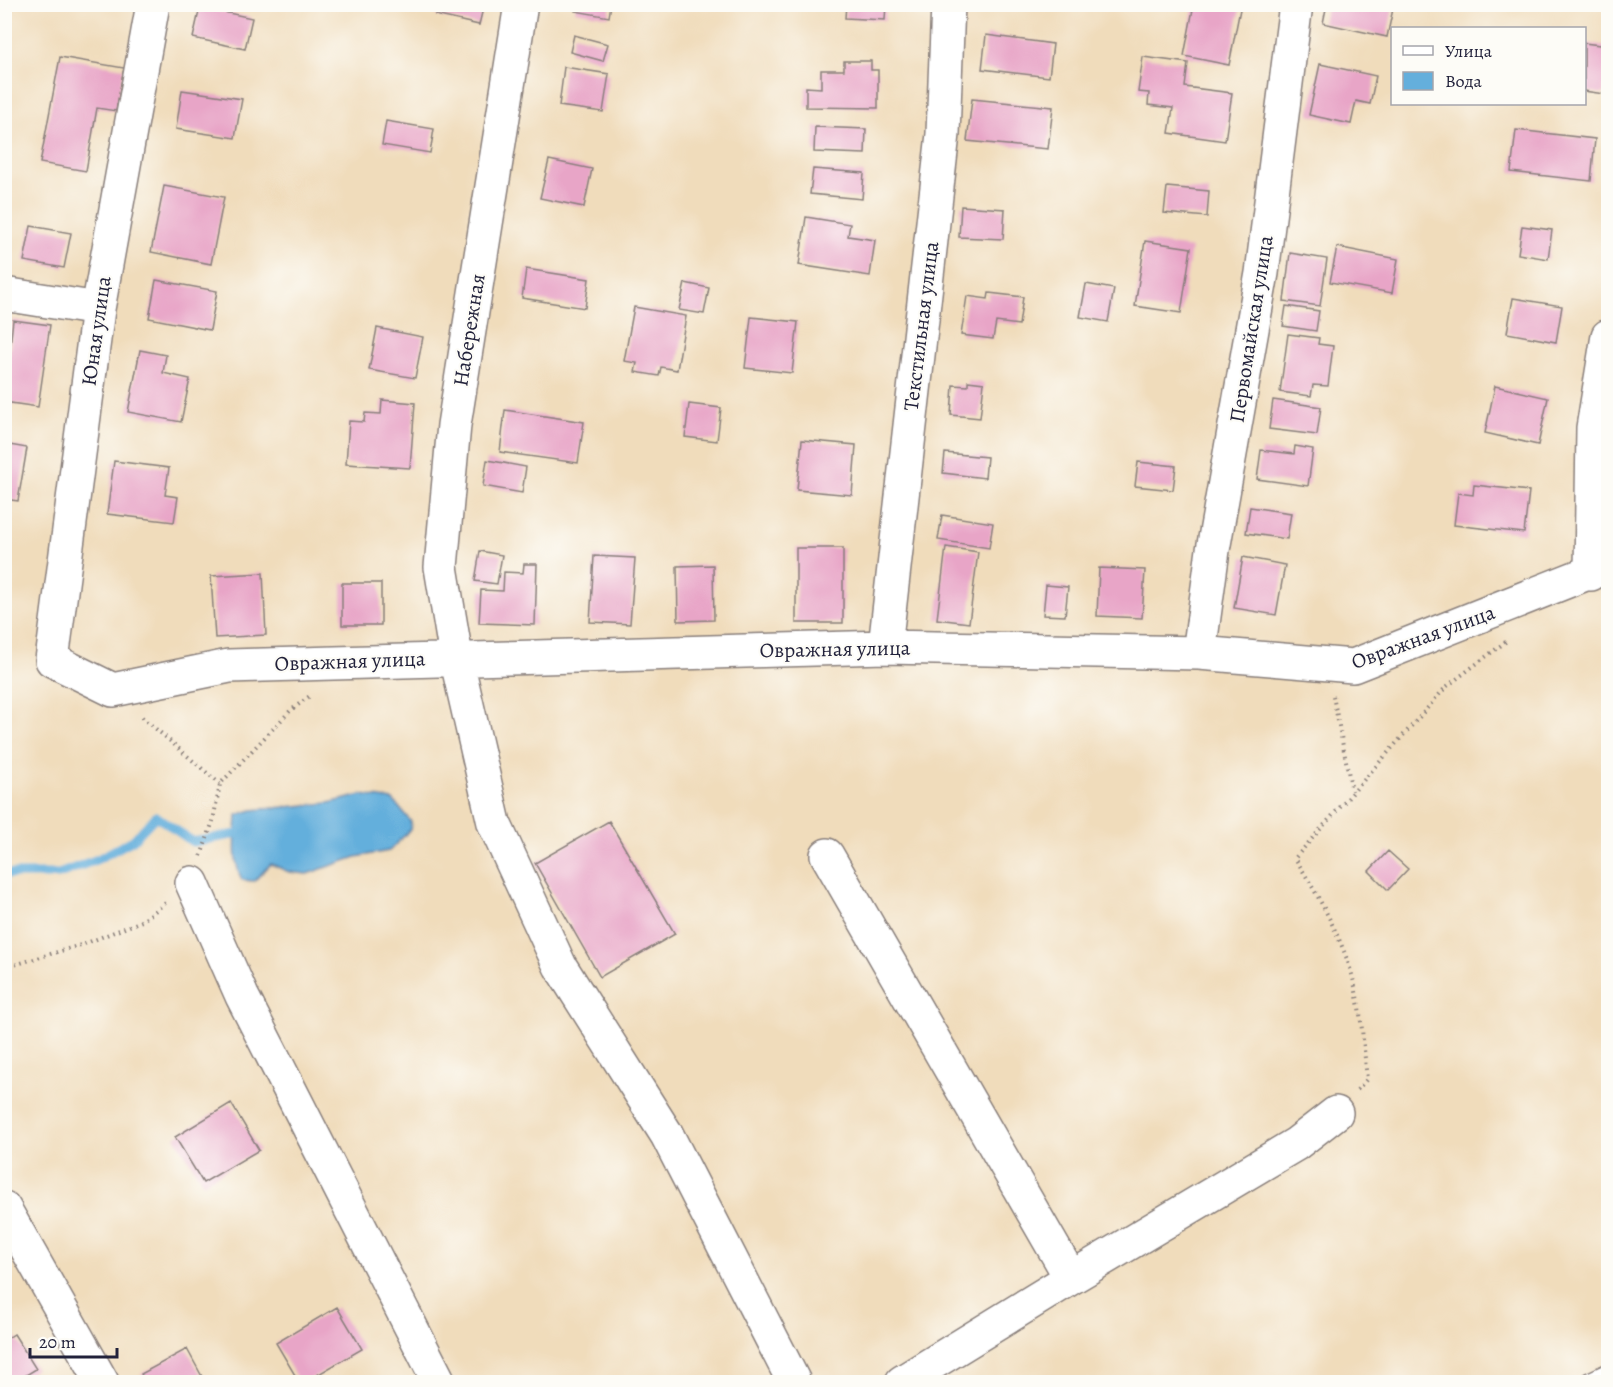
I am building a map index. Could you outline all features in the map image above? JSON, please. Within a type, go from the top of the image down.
[{"type":"street","name":"Юная улица","points":[[112,690],[52,660],[98,309],[153,4]]},
{"type":"street","name":"Набережная","points":[[521,4],[454,425],[441,567],[456,657],[494,823],[560,966],[667,1135],[794,1383]]},
{"type":"street","name":"Текстильная улица","points":[[885,646],[943,134],[948,4]]},
{"type":"street","name":"Первомайская улица","points":[[1199,653],[1213,550],[1262,273],[1296,4]]},
{"type":"street","points":[[4,294],[98,309]]},
{"type":"street","points":[[1600,570],[1593,428],[1608,336]]},
{"type":"street","name":"Овражная улица","points":[[112,690],[229,666],[456,657],[885,646],[1199,653],[1353,666],[1600,570]]},
{"type":"street","points":[[827,855],[1071,1278]]},
{"type":"street","points":[[192,883],[242,996],[439,1383]]},
{"type":"street","points":[[902,1383],[1071,1278],[1296,1144],[1336,1113]]},
{"type":"street","points":[[4,1208],[102,1383]]},
{"type":"lane","points":[[1589,1383],[1608,1372]]},
{"type":"path","points":[[1336,1113],[1367,1079],[1361,1024],[1349,966],[1319,897],[1296,858],[1446,687],[1514,635]]},
{"type":"path","points":[[1352,792],[1332,697],[1353,666]]},
{"type":"path","points":[[112,690],[220,784]]},
{"type":"path","points":[[4,968],[84,944],[142,921],[192,883],[213,821],[220,784],[290,711],[317,690]]},
{"type":"water","points":[[362,795],[393,800],[411,822],[410,830],[389,851],[356,857],[307,874],[289,872],[271,864],[254,881],[242,880],[236,856],[237,815],[252,810],[329,803]]},
{"type":"building","points":[[438,4],[484,4],[479,25],[435,15]]},
{"type":"building","points":[[576,4],[611,4],[609,17],[575,11]]},
{"type":"building","points":[[846,4],[886,4],[885,20],[845,18]]},
{"type":"building","points":[[1194,4],[1241,4],[1229,65],[1184,56]]},
{"type":"building","points":[[1327,4],[1394,4],[1387,37],[1323,23]]},
{"type":"building","points":[[200,7],[252,18],[245,49],[193,38]]},
{"type":"building","points":[[574,35],[608,44],[603,61],[570,52]]},
{"type":"building","points":[[986,35],[1053,44],[1049,77],[982,69]]},
{"type":"building","points":[[1586,43],[1608,46],[1604,94],[1586,91]]},
{"type":"building","points":[[60,57],[124,68],[116,111],[97,108],[86,171],[40,163]]},
{"type":"building","points":[[1143,57],[1188,63],[1185,87],[1232,93],[1225,141],[1169,133],[1173,108],[1148,105],[1149,93],[1138,92]]},
{"type":"building","points":[[844,61],[871,61],[871,70],[878,70],[878,108],[806,107],[806,87],[821,88],[821,70],[844,70]]},
{"type":"building","points":[[1320,64],[1376,76],[1370,104],[1356,101],[1351,124],[1309,115]]},
{"type":"building","points":[[564,67],[609,74],[603,112],[559,106]]},
{"type":"building","points":[[182,90],[242,99],[235,138],[176,129]]},
{"type":"building","points":[[972,99],[1053,107],[1048,149],[967,141]]},
{"type":"building","points":[[386,121],[434,129],[430,153],[382,145]]},
{"type":"building","points":[[815,127],[866,129],[865,154],[814,152]]},
{"type":"building","points":[[1516,130],[1595,139],[1591,181],[1511,172]]},
{"type":"building","points":[[549,160],[592,169],[584,207],[540,198]]},
{"type":"building","points":[[813,169],[864,173],[862,199],[810,194]]},
{"type":"building","points":[[164,186],[224,197],[211,264],[151,252]]},
{"type":"building","points":[[1167,187],[1209,191],[1207,217],[1164,213]]},
{"type":"building","points":[[961,206],[1005,209],[1003,239],[959,237]]},
{"type":"building","points":[[806,217],[850,224],[848,236],[875,240],[870,276],[799,265]]},
{"type":"building","points":[[31,226],[71,233],[64,268],[24,261]]},
{"type":"building","points":[[1522,226],[1552,230],[1548,259],[1518,254]]},
{"type":"building","points":[[1145,241],[1191,248],[1181,313],[1135,306]]},
{"type":"building","points":[[1337,247],[1398,259],[1392,293],[1330,282]]},
{"type":"building","points":[[1290,253],[1327,259],[1320,306],[1284,301]]},
{"type":"building","points":[[526,269],[589,279],[585,308],[522,298]]},
{"type":"building","points":[[156,280],[217,291],[210,330],[149,318]]},
{"type":"building","points":[[685,283],[709,288],[704,314],[679,310]]},
{"type":"building","points":[[1086,284],[1114,289],[1108,322],[1080,317]]},
{"type":"building","points":[[989,293],[1023,297],[1019,325],[996,322],[993,339],[961,335],[967,296],[988,299]]},
{"type":"building","points":[[1513,298],[1562,306],[1556,342],[1507,333]]},
{"type":"building","points":[[1286,306],[1319,311],[1316,331],[1283,326]]},
{"type":"building","points":[[634,307],[686,316],[677,370],[661,367],[659,376],[635,372],[637,363],[624,361]]},
{"type":"building","points":[[751,317],[798,322],[792,373],[745,368]]},
{"type":"building","points":[[13,320],[50,325],[38,407],[4,402]]},
{"type":"building","points":[[377,328],[423,337],[415,378],[369,370]]},
{"type":"building","points":[[1288,334],[1319,338],[1318,344],[1333,346],[1328,386],[1313,385],[1311,396],[1280,392]]},
{"type":"building","points":[[140,350],[166,355],[163,373],[190,379],[181,422],[128,412]]},
{"type":"building","points":[[968,381],[984,383],[980,418],[951,415],[953,385],[968,386]]},
{"type":"building","points":[[1495,386],[1548,398],[1538,445],[1485,433]]},
{"type":"building","points":[[382,400],[415,403],[410,468],[346,464],[349,421],[364,422],[365,413],[381,414]]},
{"type":"building","points":[[1273,400],[1321,407],[1317,435],[1269,429]]},
{"type":"building","points":[[689,404],[721,408],[717,441],[685,437]]},
{"type":"building","points":[[505,410],[584,422],[578,463],[500,452]]},
{"type":"building","points":[[802,440],[856,445],[852,495],[797,490]]},
{"type":"building","points":[[4,444],[27,448],[18,501],[4,499]]},
{"type":"building","points":[[1295,446],[1313,449],[1308,486],[1257,479],[1261,450],[1294,454]]},
{"type":"building","points":[[945,453],[987,457],[985,478],[943,473]]},
{"type":"building","points":[[487,460],[526,467],[522,493],[483,486]]},
{"type":"building","points":[[114,461],[169,468],[165,495],[178,497],[174,522],[107,514]]},
{"type":"building","points":[[1138,462],[1176,466],[1173,490],[1135,486]]},
{"type":"building","points":[[1474,485],[1529,491],[1524,533],[1454,525],[1458,493],[1473,495]]},
{"type":"building","points":[[1250,507],[1291,513],[1287,539],[1246,533]]},
{"type":"building","points":[[942,515],[993,523],[989,548],[938,540]]},
{"type":"building","points":[[946,547],[978,552],[969,623],[937,619]]},
{"type":"building","points":[[796,548],[843,548],[843,623],[796,623]]},
{"type":"building","points":[[480,551],[502,555],[497,584],[475,581]]},
{"type":"building","points":[[594,556],[635,558],[630,624],[590,622]]},
{"type":"building","points":[[1243,557],[1285,565],[1276,615],[1234,608]]},
{"type":"building","points":[[524,564],[537,564],[535,625],[479,623],[481,590],[503,591],[504,572],[523,573]]},
{"type":"building","points":[[713,565],[714,620],[678,621],[677,566]]},
{"type":"building","points":[[1099,568],[1145,570],[1142,618],[1097,616]]},
{"type":"building","points":[[263,573],[266,635],[215,638],[211,576]]},
{"type":"building","points":[[342,583],[381,583],[381,625],[342,625]]},
{"type":"building","points":[[1046,585],[1068,587],[1065,616],[1043,615]]},
{"type":"building","points":[[609,821],[675,934],[600,977],[535,863]]},
{"type":"building","points":[[1388,851],[1408,869],[1388,890],[1369,871]]},
{"type":"building","points":[[231,1103],[259,1150],[203,1183],[175,1137]]},
{"type":"building","points":[[337,1307],[362,1349],[305,1382],[299,1382],[276,1343]]},
{"type":"building","points":[[14,1334],[36,1369],[15,1382],[5,1382],[5,1340]]},
{"type":"building","points":[[187,1349],[205,1382],[146,1382],[141,1374]]},
{"type":"waterway","points":[[4,874],[59,874],[98,859],[133,840],[156,816],[193,842],[237,834]]}]
